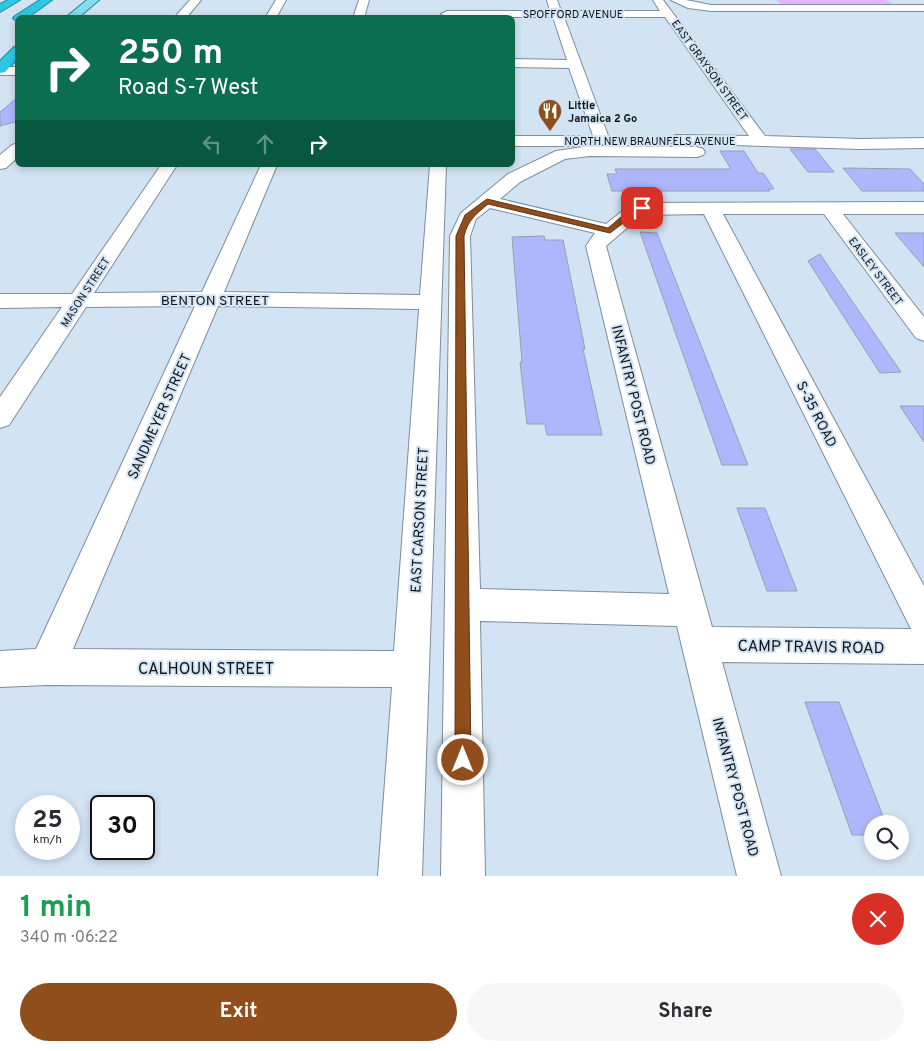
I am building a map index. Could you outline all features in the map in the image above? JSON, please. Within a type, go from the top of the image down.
[{"type":"highway","points":[[0,9],[15,0]]},
{"type":"highway","points":[[28,15],[51,6]]},
{"type":"highway","points":[[0,70],[15,53]]},
{"type":"main road","points":[[74,15],[94,0]]},
{"type":"main road","points":[[0,70],[15,58]]},
{"type":"street","points":[[182,15],[196,0]]},
{"type":"street","points":[[272,15],[281,0]]},
{"type":"street","points":[[359,15],[364,0]]},
{"type":"street","points":[[446,15],[447,0]]},
{"type":"street","points":[[552,0],[602,140]]},
{"type":"street","name":"EAST GRAYSON STREET","points":[[658,0],[761,141]]},
{"type":"street","points":[[676,0],[690,6],[711,8],[924,8]]},
{"type":"street","points":[[892,0],[904,8]]},
{"type":"street","name":"SPOFFORD AVENUE","points":[[501,15],[669,14]]},
{"type":"street","points":[[515,63],[574,64]]},
{"type":"street","points":[[0,70],[15,71]]},
{"type":"street","name":"NORTH NEW BRAUNFELS AVENUE","points":[[787,141],[810,138],[924,138]]},
{"type":"street","points":[[0,141],[15,141]]},
{"type":"street","name":"NORTH NEW BRAUNFELS AVENUE","points":[[515,141],[924,143]]},
{"type":"street","points":[[0,164],[15,151]]},
{"type":"street","points":[[463,876],[460,236],[468,217],[514,178],[562,154],[590,152],[697,152]]},
{"type":"street","name":"MASON STREET","points":[[0,418],[80,301],[168,167]]},
{"type":"street","name":"SANDMEYER STREET","points":[[47,667],[268,167]]},
{"type":"street","name":"EAST CARSON STREET","points":[[400,876],[438,167]]},
{"type":"street","points":[[487,202],[610,231]]},
{"type":"street","name":"EASLEY STREET","points":[[829,208],[924,333]]},
{"type":"street","name":"INFANTRY POST ROAD","points":[[759,876],[596,246],[610,231],[637,209],[924,208]]},
{"type":"street","name":"S-35 ROAD","points":[[711,209],[924,620]]},
{"type":"street","name":"BENTON STREET","points":[[0,301],[211,299],[431,302]]},
{"type":"street","points":[[463,605],[690,610]]},
{"type":"street","name":"CAMP TRAVIS ROAD","points":[[698,644],[924,647]]},
{"type":"street","name":"CALHOUN STREET","points":[[0,669],[47,667],[411,669]]},
{"type":"shaded area","points":[[776,0],[886,0],[894,5],[783,5]]},
{"type":"building","points":[[15,100],[15,122],[0,126],[0,112]]},
{"type":"building","points":[[790,149],[815,149],[834,172],[808,172]]},
{"type":"building","points":[[720,151],[744,151],[758,173],[763,173],[774,189],[768,189],[770,191],[612,191],[607,174],[617,174],[615,169],[731,169]]},
{"type":"building","points":[[843,168],[910,169],[924,184],[924,191],[862,191]]},
{"type":"building","points":[[640,232],[657,233],[748,465],[722,465]]},
{"type":"building","points":[[895,233],[924,233],[924,267]]},
{"type":"building","points":[[544,236],[545,240],[563,240],[585,349],[583,349],[602,435],[547,435],[545,424],[527,424],[520,362],[522,362],[512,237]]},
{"type":"building","points":[[820,254],[901,372],[880,373],[808,261]]},
{"type":"building","points":[[900,406],[924,406],[924,442]]},
{"type":"building","points":[[737,508],[765,508],[797,591],[767,591]]},
{"type":"building","points":[[805,702],[839,702],[883,815],[864,815],[864,835],[852,835]]},
{"type":"place","name":"Little Jamaica 2 Go","points":[[550,132]]},
{"type":"route","points":[[463,760],[460,236],[463,226],[468,217],[487,202],[610,231],[637,209],[642,208]]}]
